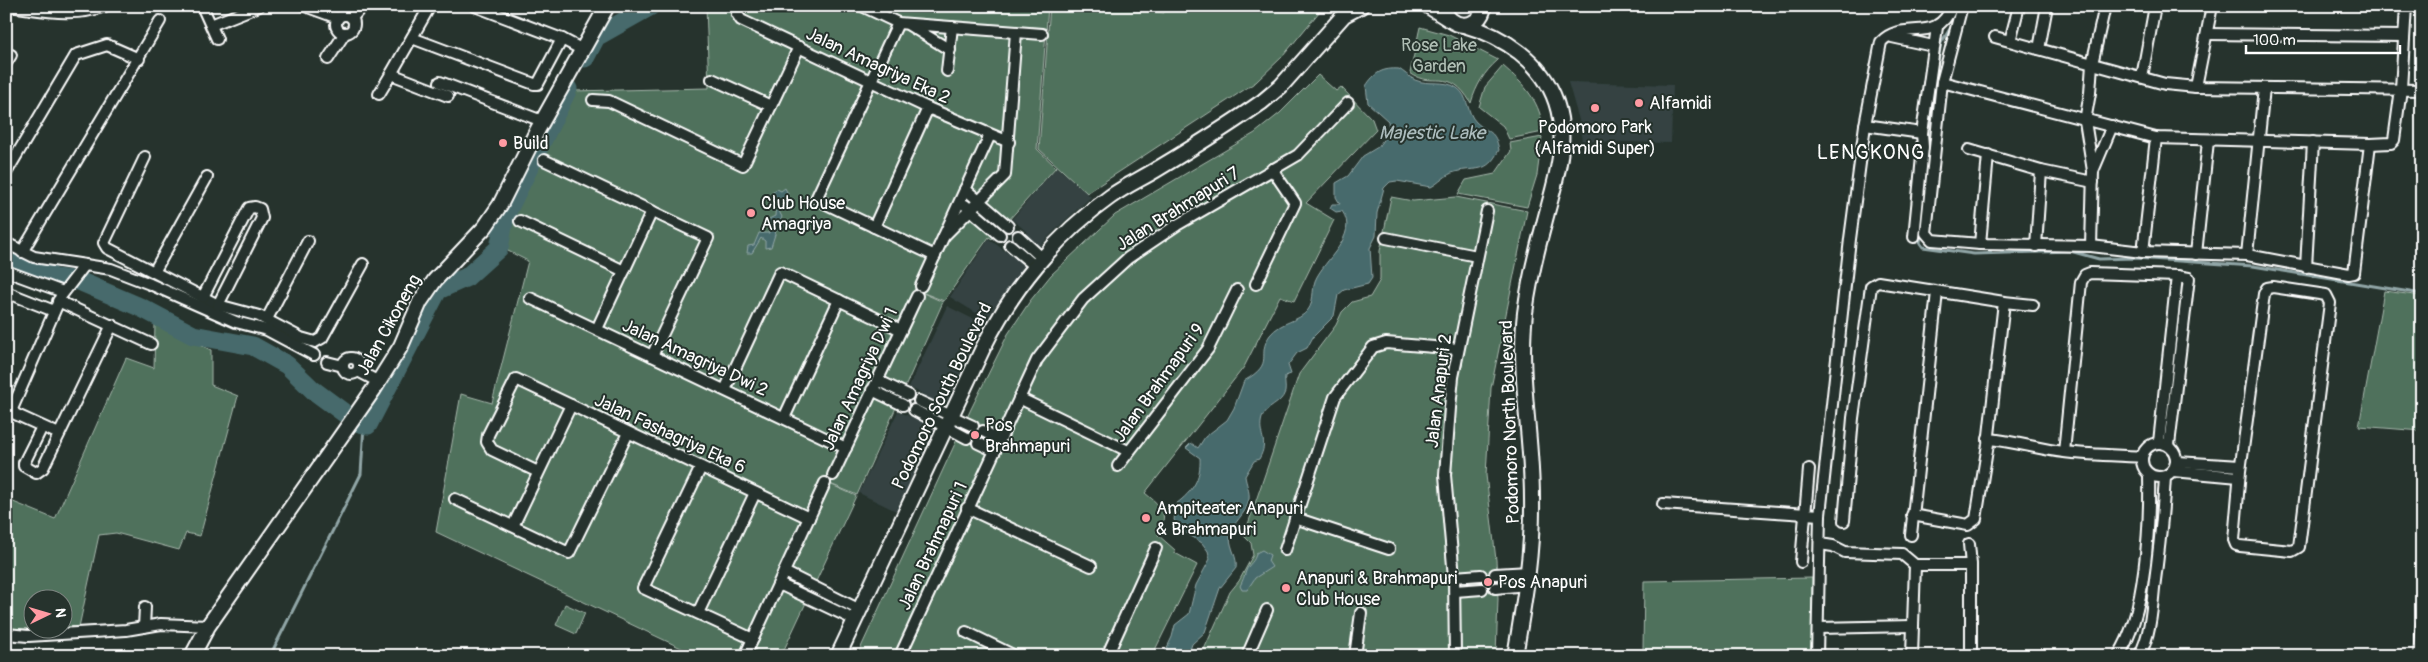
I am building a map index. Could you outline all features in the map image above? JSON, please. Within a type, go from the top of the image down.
[{"type":"street","points":[[9,6],[42,8],[66,14],[104,6]]},
{"type":"street","points":[[202,6],[217,39]]},
{"type":"street","points":[[211,26],[259,6]]},
{"type":"street","points":[[305,6],[338,18],[345,15],[352,18]]},
{"type":"street","points":[[352,18],[362,6]]},
{"type":"street","points":[[379,94],[430,6]]},
{"type":"street","points":[[475,6],[562,39],[581,49]]},
{"type":"street","name":"Jalan Cikoneng","points":[[195,650],[206,628],[289,514],[379,382],[401,346],[425,295],[440,274],[485,227],[500,205],[581,49],[607,6]]},
{"type":"street","points":[[862,6],[898,23],[1042,34]]},
{"type":"street","name":"Podomoro South Boulevard","points":[[838,656],[998,316],[1039,263],[1063,236],[1110,197],[1262,102],[1281,86],[1344,15],[1361,6]]},
{"type":"street","points":[[1428,6],[1457,23],[1476,21],[1481,16],[1485,6]]},
{"type":"street","points":[[1444,6],[1446,16],[1457,23]]},
{"type":"street","points":[[1485,6],[1496,37]]},
{"type":"street","points":[[1817,656],[1820,515],[1850,239],[1865,125],[1881,42],[1892,33],[1927,30],[1937,26],[1946,20],[1952,6]]},
{"type":"street","points":[[1962,6],[1942,82],[1926,233],[1932,240],[1980,244],[2091,246],[2143,252],[2247,255],[2349,274],[2354,273],[2370,144]]},
{"type":"street","points":[[2010,41],[2019,6]]},
{"type":"street","points":[[2039,49],[2047,6]]},
{"type":"street","points":[[2091,246],[2093,171],[2085,121],[2090,93],[2092,64],[2105,6]]},
{"type":"street","points":[[2142,77],[2155,6]]},
{"type":"street","points":[[2196,87],[2212,6]]},
{"type":"street","points":[[1942,82],[2085,121],[2156,138],[2208,141],[2259,140],[2370,144],[2393,141],[2401,89],[2406,6]]},
{"type":"street","name":"Jalan Amagriya Eka 2","points":[[739,10],[741,20],[928,108],[1009,142]]},
{"type":"street","points":[[338,18],[336,22],[338,29],[345,33]]},
{"type":"street","points":[[328,59],[345,33],[354,26],[352,18]]},
{"type":"street","points":[[22,252],[160,21]]},
{"type":"street","points":[[898,23],[816,199],[935,256]]},
{"type":"street","name":"Podomoro North Boulevard","points":[[1457,23],[1496,37],[1524,56],[1539,70],[1556,101],[1562,131],[1561,160],[1533,263],[1525,314],[1523,363],[1532,497],[1528,579],[1515,656]]},
{"type":"street","points":[[908,24],[950,50]]},
{"type":"street","points":[[1914,238],[1923,147],[1922,134],[1937,26]]},
{"type":"street","points":[[948,71],[952,27]]},
{"type":"street","points":[[944,236],[1005,175],[1016,32]]},
{"type":"street","points":[[2207,34],[2404,36]]},
{"type":"street","points":[[1886,36],[1933,46]]},
{"type":"street","points":[[1995,37],[2165,84],[2196,87],[2422,90]]},
{"type":"street","points":[[412,38],[536,84],[562,39]]},
{"type":"street","points":[[6,173],[76,55],[107,46],[139,59]]},
{"type":"street","points":[[593,100],[609,101],[743,165],[799,47]]},
{"type":"street","points":[[391,74],[448,96]]},
{"type":"street","points":[[712,79],[771,106]]},
{"type":"street","points":[[440,82],[542,122]]},
{"type":"street","points":[[2247,255],[2264,88]]},
{"type":"street","name":"Jalan Brahmapuri 7","points":[[1000,440],[1037,360],[1083,299],[1128,258],[1177,225],[1298,155],[1348,103]]},
{"type":"street","points":[[874,227],[928,108]]},
{"type":"street","points":[[1865,125],[1922,134]]},
{"type":"street","points":[[2093,171],[2112,126]]},
{"type":"street","points":[[921,286],[990,135]]},
{"type":"street","points":[[2143,252],[2156,138]]},
{"type":"street","points":[[2196,254],[2208,141]]},
{"type":"street","points":[[2306,266],[2313,142]]},
{"type":"street","points":[[1969,150],[2041,171],[2093,182]]},
{"type":"street","points":[[1980,244],[1988,155]]},
{"type":"street","points":[[145,157],[104,244],[107,248],[209,303],[236,322],[267,330],[314,355]]},
{"type":"street","points":[[544,160],[708,238],[652,356]]},
{"type":"street","points":[[1256,284],[1295,203],[1272,169]]},
{"type":"street","points":[[2036,246],[2041,171]]},
{"type":"street","points":[[154,272],[207,177]]},
{"type":"street","points":[[965,189],[1008,226]]},
{"type":"street","points":[[960,200],[1000,235]]},
{"type":"street","points":[[249,208],[260,209],[262,218],[209,303],[249,208]]},
{"type":"street","name":"Jalan Anapuri 2","points":[[1455,656],[1455,591],[1445,476],[1450,408],[1458,349],[1487,210]]},
{"type":"street","points":[[598,329],[652,211]]},
{"type":"street","points":[[520,222],[624,271]]},
{"type":"street","points":[[1018,236],[1039,263]]},
{"type":"street","points":[[1386,238],[1477,256]]},
{"type":"street","points":[[267,320],[308,241]]},
{"type":"street","points":[[6,243],[34,257],[60,260],[117,272],[267,320],[301,338],[315,342],[322,338],[363,264]]},
{"type":"street","points":[[1010,245],[1039,263]]},
{"type":"street","points":[[60,434],[15,414],[12,409],[54,311],[66,289],[84,266]]},
{"type":"street","points":[[6,271],[66,289],[112,325],[151,344]]},
{"type":"street","points":[[725,390],[780,272],[901,330]]},
{"type":"street","points":[[2064,452],[2082,278],[2090,274],[2177,276],[2164,443]]},
{"type":"street","points":[[1844,521],[1852,418],[1870,286],[1878,282],[2004,302],[2034,304]]},
{"type":"street","points":[[2273,287],[2326,295],[2330,303],[2299,547],[2296,550],[2236,544],[2240,472],[2264,294],[2267,288],[2273,287]]},
{"type":"street","name":"Jalan Brahmapuri 9","points":[[1118,466],[1208,349],[1238,290]]},
{"type":"street","points":[[6,292],[54,311]]},
{"type":"street","points":[[1911,535],[1923,438],[1936,292]]},
{"type":"street","name":"Jalan Amagriya Dwi 1","points":[[745,656],[809,518],[846,448],[918,296]]},
{"type":"street","name":"Jalan Amagriya Dwi 2","points":[[530,298],[846,448]]},
{"type":"street","points":[[784,418],[839,300]]},
{"type":"street","points":[[1912,515],[1972,524],[1976,519],[1988,442],[2004,302]]},
{"type":"street","points":[[42,427],[24,463],[24,466],[36,473],[43,468],[112,325]]},
{"type":"street","points":[[1285,550],[1335,397],[1373,347],[1386,343],[1458,349]]},
{"type":"street","points":[[327,362],[342,366],[348,374],[358,371],[379,382]]},
{"type":"street","name":"Jalan Fashagriya Eka 6","points":[[538,472],[492,450],[487,442],[488,435],[516,380],[809,518]]},
{"type":"street","points":[[872,390],[905,400],[877,380]]},
{"type":"street","points":[[1018,398],[1128,451]]},
{"type":"street","points":[[919,400],[967,438]]},
{"type":"street","points":[[512,526],[571,405]]},
{"type":"street","points":[[914,410],[949,422],[973,426]]},
{"type":"street","points":[[983,431],[1000,440]]},
{"type":"street","points":[[455,499],[570,553],[628,433]]},
{"type":"street","name":"Jalan Brahmapuri 1","points":[[900,656],[1000,440]]},
{"type":"street","points":[[1988,442],[2016,442],[2027,446],[2064,452],[2142,457]]},
{"type":"street","points":[[978,443],[995,451]]},
{"type":"street","points":[[2124,654],[2139,606],[2148,526],[2150,475],[2142,464],[2142,457],[2145,450],[2151,444],[2164,443],[2175,452],[2152,608],[2140,656]]},
{"type":"street","points":[[701,467],[644,588],[753,639]]},
{"type":"street","points":[[1801,562],[1808,469]]},
{"type":"street","points":[[2150,475],[2172,470],[2240,472]]},
{"type":"street","points":[[698,613],[755,493]]},
{"type":"street","points":[[1663,504],[1820,515]]},
{"type":"street","points":[[968,508],[1090,566]]},
{"type":"street","points":[[1295,518],[1389,549]]},
{"type":"street","points":[[2148,526],[2163,528]]},
{"type":"street","points":[[1820,544],[1834,546],[1845,552],[1902,554],[1915,565],[1970,565]]},
{"type":"street","points":[[1969,544],[1971,656]]},
{"type":"street","points":[[1107,656],[1156,548]]},
{"type":"street","points":[[2145,551],[2159,553]]},
{"type":"street","points":[[1912,656],[1915,565]]},
{"type":"street","points":[[784,572],[857,615]]},
{"type":"street","points":[[1494,574],[1528,579]]},
{"type":"street","points":[[1454,577],[1481,575]]},
{"type":"street","points":[[1495,588],[1528,579]]},
{"type":"street","points":[[779,584],[857,615]]},
{"type":"street","points":[[1455,591],[1482,589]]},
{"type":"street","points":[[144,627],[145,606]]},
{"type":"street","points":[[1247,656],[1267,610]]},
{"type":"street","points":[[1355,656],[1361,613]]},
{"type":"street","points":[[6,634],[38,635],[166,624],[206,628]]},
{"type":"street","points":[[2418,656],[2422,624]]},
{"type":"street","points":[[1818,628],[1912,626]]},
{"type":"street","points":[[966,632],[1016,656]]},
{"type":"shaded area","points":[[1568,82],[1673,85],[1671,143],[1582,141],[1579,120]]},
{"type":"shaded area","points":[[1057,167],[1091,197],[1037,249],[1024,238],[1028,233],[1012,219]]},
{"type":"shaded area","points":[[989,239],[1013,257],[1016,254],[1026,263],[986,319],[950,297]]},
{"type":"shaded area","points":[[947,306],[983,324],[943,410],[922,400],[924,395],[909,387]]},
{"type":"shaded area","points":[[898,411],[913,418],[915,414],[937,424],[896,511],[859,493]]},
{"type":"green space","points":[[706,6],[1048,6],[1037,149],[1056,167],[992,239],[989,237],[944,301],[914,289],[943,302],[857,495],[823,481],[856,496],[781,656],[698,656],[436,532],[461,394],[492,403],[528,261],[504,249],[504,226],[572,91],[709,88]]},
{"type":"green space","points":[[1050,6],[1102,6],[1164,13],[1165,6],[1324,6],[1283,56],[1256,82],[1087,193],[1039,149]]},
{"type":"green space","name":"Rose Lake Garden","points":[[1420,27],[1449,35],[1498,60],[1481,80],[1471,103],[1463,91],[1448,81],[1426,80],[1410,73]]},
{"type":"green space","points":[[1503,66],[1525,87],[1535,103],[1542,122],[1543,132],[1509,139],[1503,126],[1479,107],[1485,87]]},
{"type":"green space","points":[[1318,75],[1336,91],[1341,87],[1372,119],[1376,130],[1306,203],[1334,220],[1294,301],[1280,296],[1244,367],[1145,493],[1162,511],[1163,521],[1158,535],[1175,550],[1175,553],[1197,565],[1152,656],[857,656],[971,409],[1008,334],[1030,301],[1051,275],[1115,215],[1255,133],[1280,113]]},
{"type":"green space","points":[[1542,137],[1537,175],[1527,207],[1458,194],[1466,180],[1495,174],[1511,151],[1510,143]]},
{"type":"green space","points":[[1391,197],[1413,201],[1456,197],[1527,211],[1491,388],[1486,475],[1496,560],[1498,599],[1496,656],[1201,656],[1230,592],[1239,581],[1253,555],[1251,543],[1244,536],[1299,374],[1336,325],[1342,312],[1352,302],[1370,297],[1380,280],[1380,251]]},
{"type":"green space","points":[[2384,291],[2422,296],[2422,431],[2359,426]]},
{"type":"green space","points":[[155,324],[211,350],[211,385],[238,396],[200,536],[186,533],[179,550],[116,533],[99,535],[79,627],[72,627],[72,590],[22,590],[22,629],[6,628],[6,499],[55,519],[126,358],[154,368]]},
{"type":"green space","points":[[1812,578],[1812,656],[1619,656],[1619,651],[1643,651],[1644,581]]},
{"type":"green space","points":[[565,604],[585,613],[576,634],[556,625]]},
{"type":"water","name":"Majestic Lake","points":[[1388,69],[1399,69],[1420,82],[1452,85],[1461,91],[1470,114],[1476,122],[1496,138],[1499,150],[1490,163],[1485,166],[1452,173],[1431,187],[1397,181],[1390,182],[1384,188],[1377,213],[1376,236],[1370,248],[1372,278],[1368,284],[1344,290],[1338,295],[1334,316],[1313,337],[1307,348],[1297,353],[1288,365],[1291,374],[1285,376],[1285,392],[1280,400],[1262,418],[1262,452],[1259,459],[1254,461],[1245,476],[1249,493],[1248,505],[1233,527],[1230,537],[1236,560],[1236,568],[1220,588],[1205,632],[1192,644],[1188,656],[1163,656],[1172,637],[1175,625],[1189,614],[1196,585],[1210,559],[1208,551],[1202,543],[1183,531],[1174,520],[1176,504],[1195,484],[1199,472],[1200,458],[1186,448],[1191,443],[1198,448],[1205,437],[1227,420],[1234,408],[1244,381],[1260,369],[1263,364],[1264,348],[1270,335],[1279,327],[1300,317],[1310,307],[1315,281],[1338,248],[1346,230],[1346,220],[1342,211],[1336,212],[1330,208],[1332,204],[1340,204],[1336,197],[1336,183],[1348,176],[1363,156],[1378,147],[1389,131],[1388,121],[1368,103],[1366,86],[1380,72]]},
{"type":"water","points":[[785,188],[788,194],[778,209],[782,217],[771,247],[765,248],[765,241],[761,238],[752,253],[747,253],[748,246],[754,245],[759,233],[769,233],[767,220],[775,216],[776,200],[772,193],[777,189],[781,191]]},
{"type":"water","points":[[1262,550],[1270,555],[1268,561],[1272,567],[1255,578],[1247,590],[1242,590],[1240,586],[1247,568],[1256,553]]},
{"type":"waterway","points":[[585,58],[596,37],[651,6]]},
{"type":"waterway","points":[[1953,24],[1941,43],[1937,67],[1920,243],[1923,247],[1974,254],[2070,251],[2099,259],[2135,258],[2253,266],[2422,294]]},
{"type":"waterway","points":[[356,422],[368,425],[438,290],[467,277],[499,248],[505,216],[568,89]]},
{"type":"waterway","points":[[6,255],[55,278],[79,281],[142,308],[193,335],[253,346],[287,365],[313,390],[351,418]]},
{"type":"waterway","points":[[270,656],[361,474],[364,425]]},
{"type":"place","name":"Alfamidi","points":[[1639,103]]},
{"type":"place","name":"Podomoro Park (Alfamidi Super)","points":[[1595,108]]},
{"type":"place","name":"Build","points":[[503,143]]},
{"type":"place","name":"Club House Amagriya","points":[[751,213]]},
{"type":"place","name":"Pos Brahmapuri","points":[[975,435]]},
{"type":"place","name":"Ampiteater Anapuri & Brahmapuri","points":[[1146,518]]},
{"type":"place","name":"Pos Anapuri","points":[[1488,582]]},
{"type":"place","name":"Anapuri & Brahmapuri Club House","points":[[1286,588]]},
{"type":"district","name":"LENGKONG","points":[[1871,152]]}]
